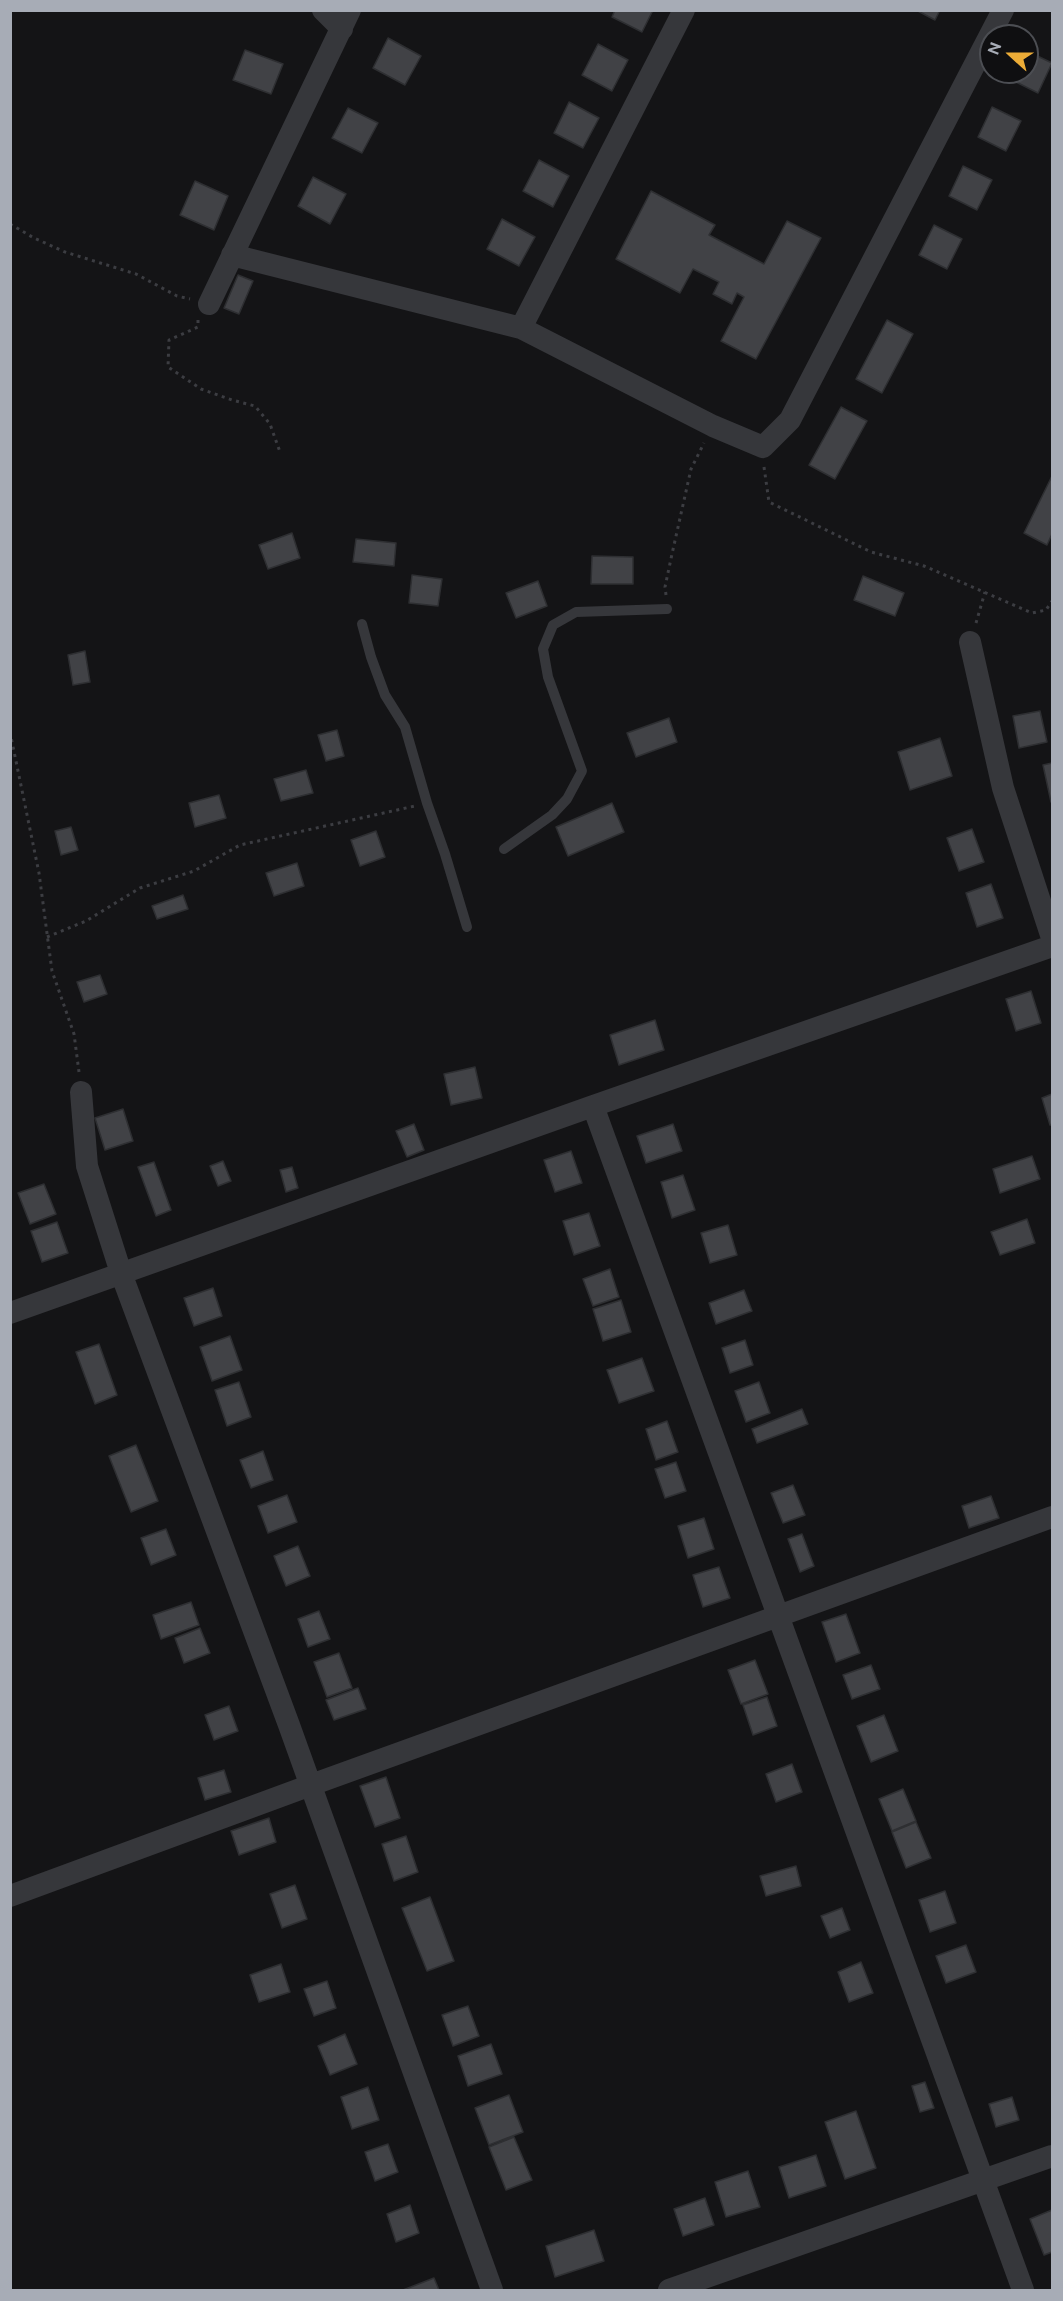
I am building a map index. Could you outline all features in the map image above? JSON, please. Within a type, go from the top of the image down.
[{"type":"street","points":[[203,311],[346,20],[323,10]]},
{"type":"street","points":[[521,328],[684,10]]},
{"type":"street","points":[[232,255],[521,328],[713,426],[763,447],[790,420],[1003,10]]},
{"type":"street","points":[[970,642],[1003,788],[1053,938]]},
{"type":"street","points":[[10,1313],[1053,946]]},
{"type":"street","points":[[81,1092],[87,1166],[121,1274],[311,1785],[492,2290]]},
{"type":"street","points":[[593,1106],[1023,2290]]},
{"type":"street","points":[[10,1896],[1053,1517]]},
{"type":"street","points":[[669,2290],[1053,2156]]},
{"type":"lane","points":[[504,849],[552,815],[567,799],[582,771],[548,677],[543,648],[553,625],[576,612],[668,609]]},
{"type":"lane","points":[[362,624],[385,695],[405,727],[467,927]]},
{"type":"path","points":[[10,224],[65,252],[135,274],[203,311],[198,327],[169,340],[168,367],[201,388],[255,406],[270,424],[280,452]]},
{"type":"path","points":[[668,609],[665,587],[691,470],[713,426]]},
{"type":"path","points":[[763,447],[764,476],[769,502],[871,552],[924,566],[1032,613],[1047,610],[1053,601]]},
{"type":"path","points":[[970,642],[985,592]]},
{"type":"path","points":[[10,732],[39,873],[52,971],[74,1034],[81,1092]]},
{"type":"path","points":[[47,937],[86,921],[140,888],[194,871],[240,844],[427,803]]},
{"type":"building","points":[[615,10],[653,10],[642,32],[612,17]]},
{"type":"building","points":[[916,10],[940,10],[935,20]]},
{"type":"building","points":[[388,38],[421,56],[405,85],[373,68]]},
{"type":"building","points":[[598,44],[628,60],[612,91],[582,75]]},
{"type":"building","points":[[245,50],[283,64],[271,94],[233,80]]},
{"type":"building","points":[[1039,57],[1052,63],[1038,93],[1020,84],[1039,84]]},
{"type":"building","points":[[569,102],[599,118],[583,148],[554,133]]},
{"type":"building","points":[[992,107],[1021,121],[1006,151],[978,137]]},
{"type":"building","points":[[348,108],[378,123],[362,153],[332,138]]},
{"type":"building","points":[[539,160],[569,176],[553,207],[523,191]]},
{"type":"building","points":[[963,166],[992,180],[977,210],[949,196]]},
{"type":"building","points":[[313,177],[346,194],[330,224],[298,206]]},
{"type":"building","points":[[195,181],[228,196],[214,230],[180,215]]},
{"type":"building","points":[[651,191],[715,225],[709,235],[764,264],[787,221],[821,238],[756,359],[721,341],[744,297],[737,293],[732,304],[713,294],[719,282],[693,269],[680,293],[616,259]]},
{"type":"building","points":[[502,219],[535,237],[519,266],[487,249]]},
{"type":"building","points":[[934,225],[962,239],[947,269],[919,255]]},
{"type":"building","points":[[238,275],[253,281],[239,314],[224,308]]},
{"type":"building","points":[[887,320],[913,334],[882,393],[856,379]]},
{"type":"building","points":[[841,407],[867,421],[835,479],[809,465]]},
{"type":"building","points":[[1052,476],[1052,534],[1047,545],[1024,533]]},
{"type":"building","points":[[292,533],[300,558],[268,569],[259,545]]},
{"type":"building","points":[[356,539],[396,543],[394,566],[353,562]]},
{"type":"building","points":[[592,556],[633,557],[633,584],[591,584]]},
{"type":"building","points":[[412,575],[442,579],[438,606],[409,603]]},
{"type":"building","points":[[863,576],[904,593],[895,616],[854,600]]},
{"type":"building","points":[[538,581],[547,606],[516,618],[506,593]]},
{"type":"building","points":[[85,651],[90,682],[73,685],[68,655]]},
{"type":"building","points":[[1040,711],[1047,742],[1019,748],[1013,716]]},
{"type":"building","points":[[669,718],[677,742],[636,757],[627,733]]},
{"type":"building","points":[[337,730],[344,756],[326,761],[318,735]]},
{"type":"building","points":[[940,738],[952,776],[910,790],[898,752]]},
{"type":"building","points":[[1052,763],[1052,801],[1051,802],[1043,765]]},
{"type":"building","points":[[306,770],[313,793],[281,801],[274,779]]},
{"type":"building","points":[[219,795],[226,818],[195,827],[189,803]]},
{"type":"building","points":[[612,803],[624,832],[568,856],[556,827]]},
{"type":"building","points":[[71,827],[78,850],[61,855],[55,831]]},
{"type":"building","points":[[972,829],[984,862],[959,871],[947,838]]},
{"type":"building","points":[[376,831],[385,857],[360,866],[351,840]]},
{"type":"building","points":[[297,863],[304,886],[274,896],[266,873]]},
{"type":"building","points":[[991,884],[1003,918],[977,927],[966,893]]},
{"type":"building","points":[[183,895],[188,909],[157,919],[152,906]]},
{"type":"building","points":[[100,975],[107,994],[84,1002],[77,982]]},
{"type":"building","points":[[1031,991],[1041,1023],[1016,1031],[1006,999]]},
{"type":"building","points":[[655,1020],[664,1050],[619,1065],[610,1035]]},
{"type":"building","points":[[475,1067],[482,1098],[451,1105],[444,1074]]},
{"type":"building","points":[[1052,1094],[1052,1125],[1050,1125],[1042,1098]]},
{"type":"building","points":[[123,1109],[133,1141],[105,1150],[95,1118]]},
{"type":"building","points":[[414,1124],[424,1150],[407,1157],[396,1131]]},
{"type":"building","points":[[673,1124],[682,1151],[646,1163],[637,1136]]},
{"type":"building","points":[[571,1151],[582,1183],[555,1192],[544,1160]]},
{"type":"building","points":[[1032,1156],[1040,1179],[1000,1193],[993,1169]]},
{"type":"building","points":[[223,1161],[231,1181],[218,1186],[210,1166]]},
{"type":"building","points":[[154,1162],[171,1210],[156,1216],[138,1167]]},
{"type":"building","points":[[292,1167],[298,1188],[286,1192],[280,1170]]},
{"type":"building","points":[[683,1175],[695,1210],[672,1218],[661,1182]]},
{"type":"building","points":[[44,1184],[56,1214],[30,1224],[18,1193]]},
{"type":"building","points":[[589,1213],[600,1246],[574,1255],[563,1221]]},
{"type":"building","points":[[1027,1219],[1035,1243],[1000,1255],[991,1232]]},
{"type":"building","points":[[57,1222],[68,1253],[42,1262],[31,1231]]},
{"type":"building","points":[[728,1225],[737,1255],[710,1263],[701,1233]]},
{"type":"building","points":[[610,1269],[619,1297],[593,1306],[583,1279]]},
{"type":"building","points":[[213,1288],[222,1316],[194,1326],[184,1298]]},
{"type":"building","points":[[744,1290],[752,1311],[716,1324],[709,1303]]},
{"type":"building","points":[[621,1300],[631,1332],[603,1341],[593,1309]]},
{"type":"building","points":[[230,1336],[242,1370],[212,1381],[200,1347]]},
{"type":"building","points":[[745,1340],[753,1365],[730,1373],[722,1348]]},
{"type":"building","points":[[99,1344],[117,1395],[95,1404],[76,1352]]},
{"type":"building","points":[[642,1358],[654,1391],[619,1403],[607,1370]]},
{"type":"building","points":[[239,1382],[251,1417],[227,1426],[215,1390]]},
{"type":"building","points":[[759,1382],[770,1413],[746,1422],[735,1391]]},
{"type":"building","points":[[802,1409],[808,1424],[757,1443],[752,1429]]},
{"type":"building","points":[[667,1421],[678,1452],[656,1460],[646,1429]]},
{"type":"building","points":[[136,1445],[158,1501],[131,1512],[109,1456]]},
{"type":"building","points":[[263,1451],[273,1480],[251,1488],[240,1460]]},
{"type":"building","points":[[676,1462],[686,1491],[665,1498],[655,1469]]},
{"type":"building","points":[[793,1485],[805,1515],[783,1523],[771,1493]]},
{"type":"building","points":[[287,1495],[297,1522],[268,1533],[258,1506]]},
{"type":"building","points":[[991,1496],[999,1518],[969,1528],[962,1506]]},
{"type":"building","points":[[704,1518],[714,1549],[688,1558],[678,1526]]},
{"type":"building","points":[[166,1529],[176,1555],[151,1565],[141,1538]]},
{"type":"building","points":[[802,1534],[814,1566],[800,1572],[788,1539]]},
{"type":"building","points":[[298,1546],[310,1576],[286,1586],[274,1556]]},
{"type":"building","points":[[719,1567],[730,1598],[703,1607],[693,1575]]},
{"type":"building","points":[[191,1602],[199,1625],[161,1639],[153,1615]]},
{"type":"building","points":[[319,1611],[330,1639],[308,1647],[298,1619]]},
{"type":"building","points":[[846,1614],[860,1653],[836,1662],[822,1622]]},
{"type":"building","points":[[200,1628],[210,1653],[184,1663],[175,1638]]},
{"type":"building","points":[[339,1653],[352,1688],[327,1697],[314,1662]]},
{"type":"building","points":[[755,1660],[768,1694],[741,1704],[728,1670]]},
{"type":"building","points":[[871,1665],[880,1689],[852,1699],[843,1675]]},
{"type":"building","points":[[358,1688],[366,1709],[334,1720],[326,1700]]},
{"type":"building","points":[[767,1697],[777,1726],[753,1735],[743,1705]]},
{"type":"building","points":[[229,1706],[238,1731],[214,1740],[205,1715]]},
{"type":"building","points":[[884,1715],[898,1751],[871,1762],[857,1726]]},
{"type":"building","points":[[792,1764],[802,1792],[776,1802],[766,1774]]},
{"type":"building","points":[[224,1770],[231,1792],[205,1800],[198,1778]]},
{"type":"building","points":[[386,1777],[400,1818],[375,1827],[360,1786]]},
{"type":"building","points":[[903,1789],[916,1821],[892,1831],[879,1799]]},
{"type":"building","points":[[269,1818],[276,1842],[239,1855],[231,1831]]},
{"type":"building","points":[[916,1822],[931,1858],[906,1868],[892,1832]]},
{"type":"building","points":[[406,1836],[418,1872],[394,1881],[382,1844]]},
{"type":"building","points":[[796,1866],[801,1886],[766,1896],[760,1876]]},
{"type":"building","points":[[295,1885],[307,1919],[282,1928],[270,1894]]},
{"type":"building","points":[[945,1891],[956,1923],[930,1932],[919,1900]]},
{"type":"building","points":[[430,1897],[454,1961],[427,1971],[402,1908]]},
{"type":"building","points":[[842,1908],[850,1930],[830,1938],[821,1916]]},
{"type":"building","points":[[966,1945],[976,1972],[946,1983],[936,1956]]},
{"type":"building","points":[[861,1962],[873,1993],[849,2002],[838,1972]]},
{"type":"building","points":[[281,1964],[290,1992],[259,2002],[250,1975]]},
{"type":"building","points":[[327,1981],[336,2008],[314,2016],[304,1989]]},
{"type":"building","points":[[468,2006],[479,2036],[453,2046],[442,2015]]},
{"type":"building","points":[[345,2034],[357,2064],[330,2075],[318,2046]]},
{"type":"building","points":[[491,2044],[502,2074],[468,2086],[458,2056]]},
{"type":"building","points":[[925,2082],[934,2108],[920,2112],[912,2086]]},
{"type":"building","points":[[368,2087],[379,2120],[352,2129],[341,2097]]},
{"type":"building","points":[[509,2095],[523,2132],[489,2145],[475,2108]]},
{"type":"building","points":[[1012,2097],[1019,2120],[996,2127],[989,2104]]},
{"type":"building","points":[[856,2111],[876,2168],[845,2179],[825,2122]]},
{"type":"building","points":[[514,2137],[532,2180],[506,2190],[489,2147]]},
{"type":"building","points":[[388,2144],[398,2172],[375,2181],[365,2152]]},
{"type":"building","points":[[816,2155],[826,2186],[789,2198],[779,2167]]},
{"type":"building","points":[[748,2171],[760,2207],[726,2217],[715,2182]]},
{"type":"building","points":[[705,2198],[714,2225],[683,2236],[674,2209]]},
{"type":"building","points":[[410,2205],[419,2233],[396,2242],[387,2214]]},
{"type":"building","points":[[1052,2210],[1052,2252],[1044,2255],[1030,2219]]},
{"type":"building","points":[[594,2230],[604,2261],[555,2277],[546,2246]]},
{"type":"building","points":[[434,2278],[439,2290],[403,2290]]}]
